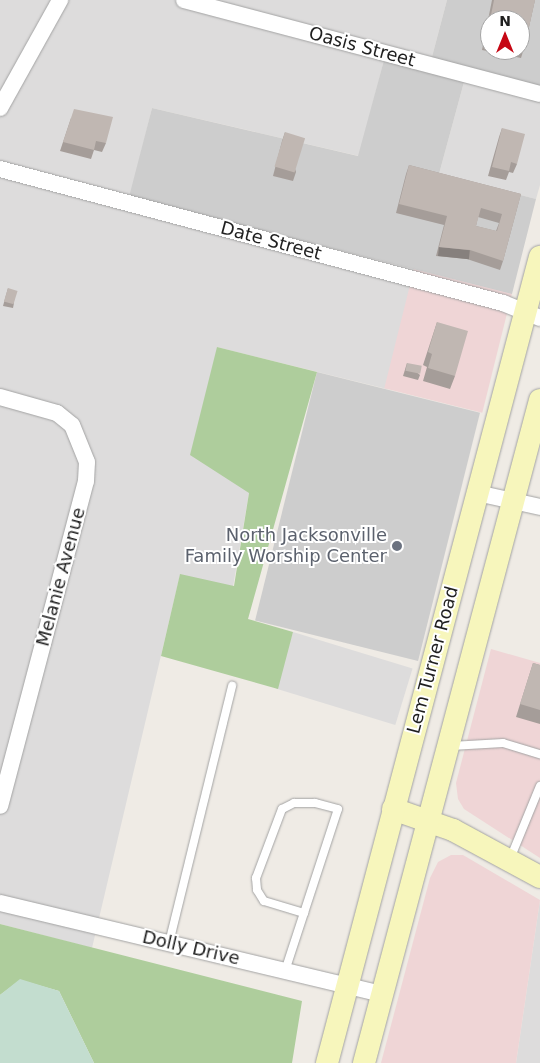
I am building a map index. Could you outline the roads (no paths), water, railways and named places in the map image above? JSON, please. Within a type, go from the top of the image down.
[{"type":"main road","name":"Lem Turner Road","points":[[327,1063],[477,494],[533,315],[540,257]]},
{"type":"main road","name":"Lem Turner Road","points":[[364,1063],[540,400]]},
{"type":"main road","points":[[393,809],[428,821],[510,859],[540,878]]},
{"type":"street","points":[[0,108],[60,0]]},
{"type":"street","name":"Oasis Street","points":[[184,0],[540,94]]},
{"type":"street","name":"Date Street","points":[[0,169],[503,303],[533,315]]},
{"type":"street","name":"Melanie Avenue","points":[[0,397],[57,413],[72,425],[87,462],[86,482],[0,806]]},
{"type":"street","points":[[477,494],[540,507]]},
{"type":"street","name":"Dolly Drive","points":[[0,903],[382,994]]},
{"type":"lane","points":[[169,943],[232,686]]},
{"type":"lane","points":[[448,746],[503,743],[540,754]]},
{"type":"lane","points":[[510,859],[540,786]]},
{"type":"lane","points":[[285,970],[304,913],[338,810],[315,803],[294,803],[282,809],[256,878],[257,890],[264,901],[304,913]]},
{"type":"place","name":"North Jacksonville Family Worship Center","points":[[397,546]]}]
